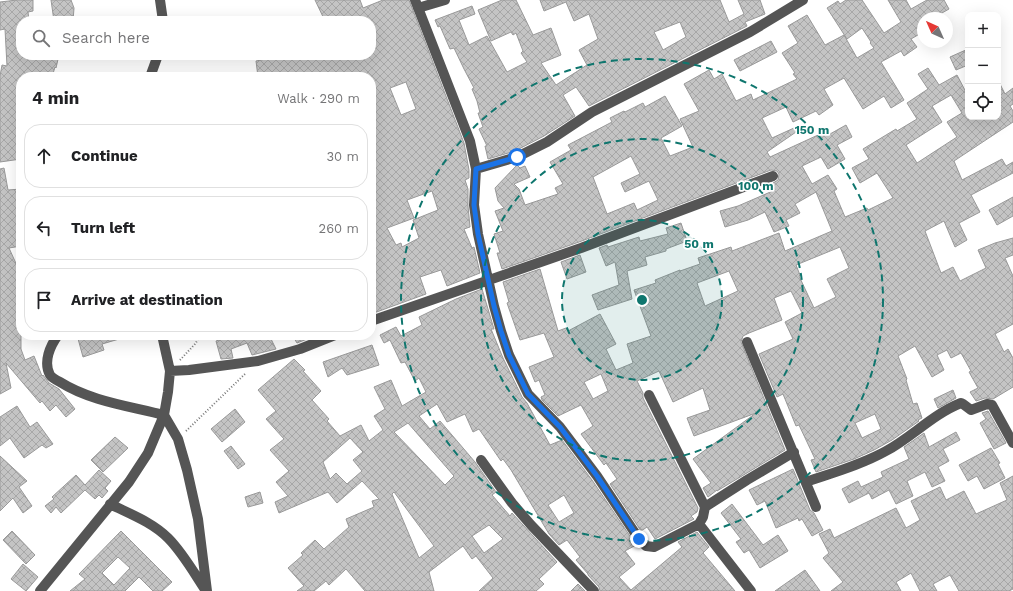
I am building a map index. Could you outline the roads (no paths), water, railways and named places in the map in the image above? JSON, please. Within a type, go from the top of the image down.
[{"type":"street","points":[[160,0],[162,16]]},
{"type":"street","points":[[445,0],[417,4],[470,141],[476,169],[474,205],[478,234],[488,281],[509,355],[528,394],[564,433],[597,476],[639,539],[646,546],[654,548],[699,524],[703,517],[705,507],[649,395]]},
{"type":"street","points":[[476,169],[517,157],[541,145],[592,112],[750,32],[803,0]]},
{"type":"street","points":[[152,72],[156,60]]},
{"type":"street","points":[[376,319],[581,248],[773,176]]},
{"type":"street","points":[[55,340],[48,355],[46,365],[51,376],[67,387],[86,396],[164,415],[178,439],[187,470],[198,519],[206,591]]},
{"type":"street","points":[[40,591],[128,482],[148,453],[164,415],[170,371],[163,340]]},
{"type":"street","points":[[170,371],[258,361],[300,349],[322,340]]},
{"type":"street","points":[[747,342],[816,507]]},
{"type":"street","points":[[806,482],[886,452],[919,430],[938,415],[961,403],[971,410],[987,404],[992,405],[1013,443]]},
{"type":"street","points":[[705,507],[794,452]]},
{"type":"street","points":[[481,460],[512,503],[594,591]]},
{"type":"street","points":[[110,504],[150,525],[168,538],[206,591]]},
{"type":"street","points":[[699,524],[751,591]]}]
